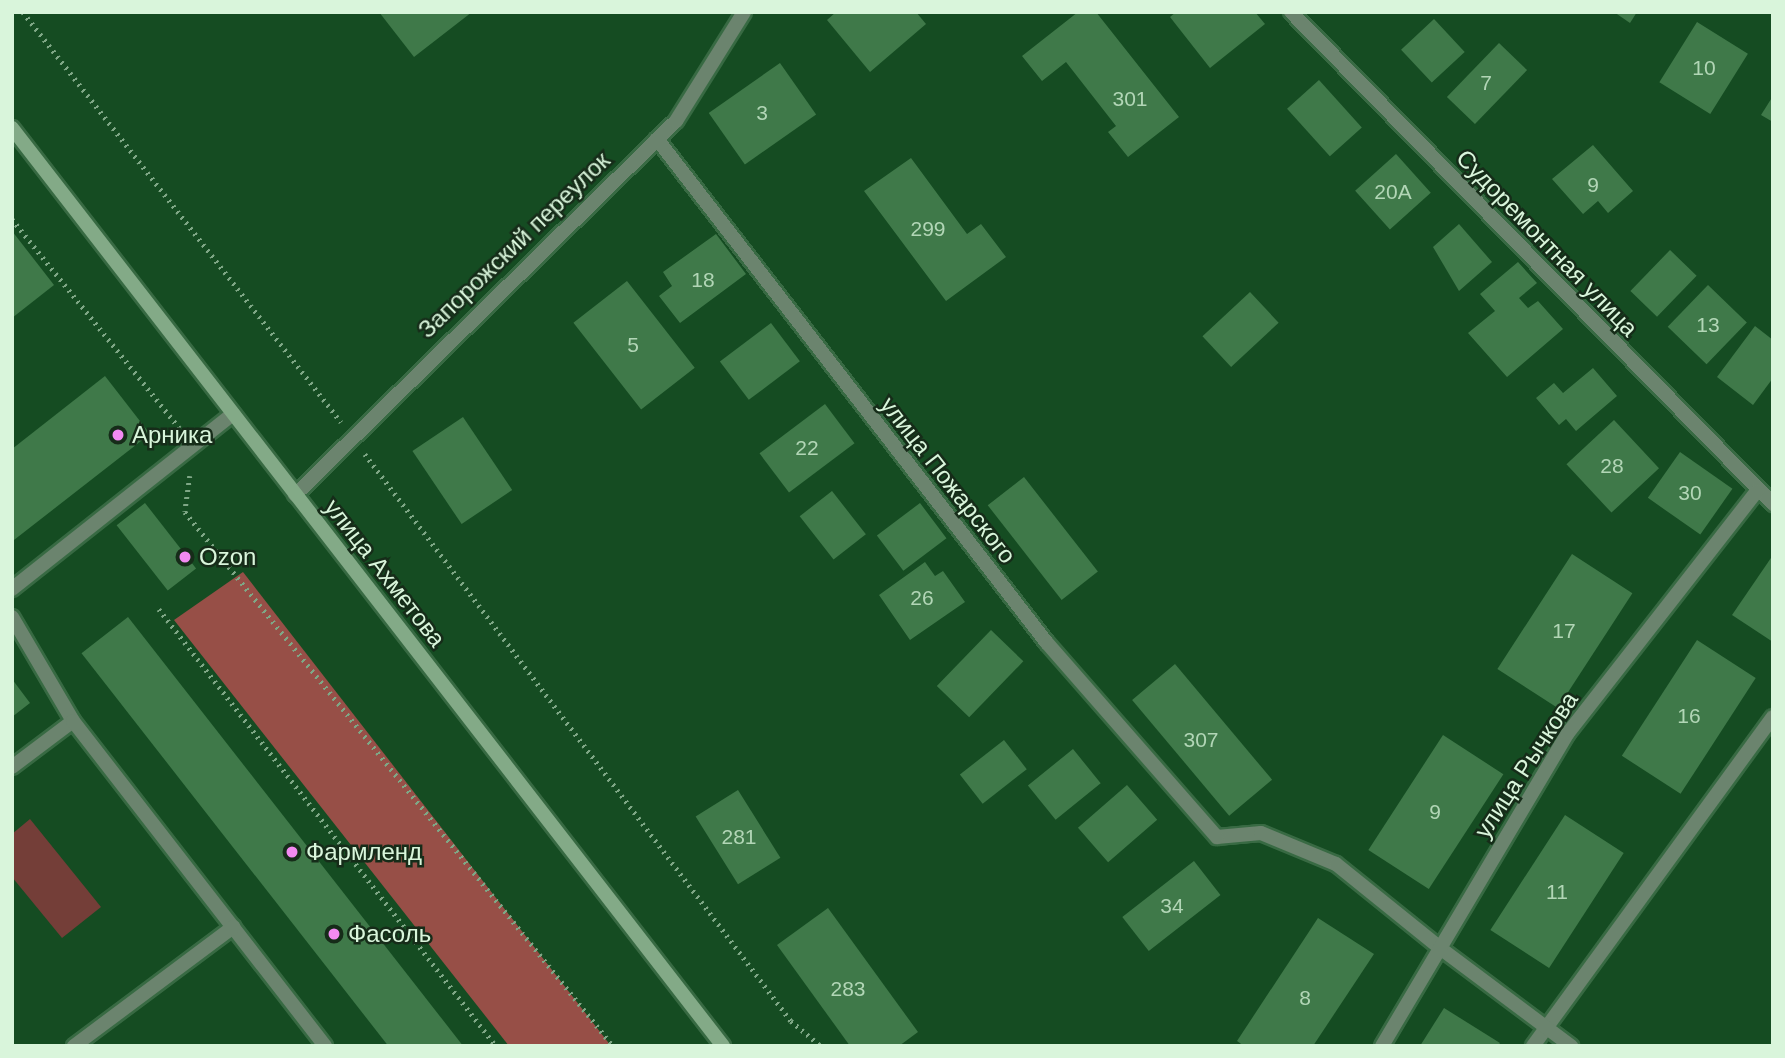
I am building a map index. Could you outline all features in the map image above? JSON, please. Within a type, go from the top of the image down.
[{"type":"main road","name":"улица Ахметова","points":[[12,128],[723,1046]]},
{"type":"street","name":"Запорожский переулок","points":[[295,495],[676,121],[744,12]]},
{"type":"street","name":"Судоремонтная улица","points":[[1291,12],[1757,491],[1773,504]]},
{"type":"street","name":"улица Пожарского","points":[[657,139],[1047,643],[1217,836],[1261,834],[1336,864],[1440,948]]},
{"type":"street","points":[[12,589],[233,414]]},
{"type":"street","name":"улица Рычкова","points":[[1381,1046],[1568,733],[1757,491]]},
{"type":"street","points":[[12,617],[73,722],[325,1046]]},
{"type":"street","points":[[1533,1046],[1773,717]]},
{"type":"street","points":[[12,767],[73,722]]},
{"type":"street","points":[[74,1046],[233,927]]},
{"type":"street","points":[[1440,948],[1548,1024],[1571,1046]]},
{"type":"path","points":[[23,12],[352,437],[791,1021],[821,1046]]},
{"type":"path","points":[[12,219],[194,445],[185,512],[612,1046]]},
{"type":"path","points":[[159,609],[496,1046]]},
{"type":"shaded area","points":[[243,572],[611,1046],[509,1046],[174,620]]},
{"type":"shaded area","points":[[30,819],[101,907],[62,938],[12,877],[12,834]]},
{"type":"building","points":[[379,12],[472,12],[414,57]]},
{"type":"building","points":[[836,12],[916,12],[926,24],[870,72],[827,20]]},
{"type":"building","points":[[1078,12],[1096,12],[1179,117],[1128,157],[1108,132],[1116,126],[1066,62],[1042,81],[1022,56]]},
{"type":"building","points":[[1176,12],[1255,12],[1265,24],[1210,68],[1170,17]]},
{"type":"building","points":[[1614,12],[1637,12],[1630,23]]},
{"type":"building","points":[[1434,19],[1465,52],[1432,83],[1401,50]]},
{"type":"building","points":[[1697,22],[1748,54],[1710,114],[1659,82]]},
{"type":"building","points":[[1499,43],[1527,70],[1475,124],[1447,97]]},
{"type":"building","points":[[780,63],[816,115],[745,165],[709,113]]},
{"type":"building","points":[[1319,80],[1362,128],[1330,156],[1287,109]]},
{"type":"building","points":[[1773,96],[1773,122],[1761,115]]},
{"type":"building","points":[[1593,145],[1633,191],[1608,213],[1598,201],[1583,214],[1552,179]]},
{"type":"building","points":[[1396,154],[1431,193],[1390,229],[1355,191]]},
{"type":"building","points":[[911,158],[967,234],[981,224],[1006,257],[946,301],[864,191]]},
{"type":"building","points":[[1459,224],[1492,262],[1459,291],[1433,247]]},
{"type":"building","points":[[12,231],[54,285],[12,318]]},
{"type":"building","points":[[716,234],[746,274],[680,323],[659,296],[672,286],[663,272]]},
{"type":"building","points":[[1670,250],[1697,276],[1657,317],[1630,291]]},
{"type":"building","points":[[1518,262],[1537,283],[1519,298],[1528,308],[1538,301],[1563,329],[1507,377],[1468,333],[1495,311],[1480,294]]},
{"type":"building","points":[[627,281],[695,368],[641,410],[573,323]]},
{"type":"building","points":[[1708,285],[1747,323],[1707,364],[1668,327]]},
{"type":"building","points":[[1250,292],[1279,323],[1231,367],[1202,336]]},
{"type":"building","points":[[771,323],[800,361],[749,400],[720,362]]},
{"type":"building","points":[[1755,326],[1773,340],[1773,378],[1753,405],[1717,377]]},
{"type":"building","points":[[1593,368],[1617,396],[1576,431],[1566,419],[1559,425],[1536,398],[1554,383],[1563,393]]},
{"type":"building","points":[[105,376],[150,434],[14,540],[12,449]]},
{"type":"building","points":[[825,404],[854,443],[789,492],[760,453]]},
{"type":"building","points":[[463,417],[512,490],[462,524],[412,451]]},
{"type":"building","points":[[1614,420],[1659,468],[1611,513],[1566,464]]},
{"type":"building","points":[[1680,452],[1732,489],[1700,535],[1648,498]]},
{"type":"building","points":[[1024,477],[1098,572],[1062,600],[988,505]]},
{"type":"building","points":[[832,491],[866,534],[834,560],[800,516]]},
{"type":"building","points":[[145,503],[196,568],[168,591],[117,525]]},
{"type":"building","points":[[920,503],[946,538],[903,571],[877,535]]},
{"type":"building","points":[[1572,554],[1632,593],[1558,708],[1497,669]]},
{"type":"building","points":[[1773,555],[1773,642],[1732,615]]},
{"type":"building","points":[[925,562],[935,576],[943,571],[965,602],[910,640],[879,595]]},
{"type":"building","points":[[128,617],[463,1046],[388,1046],[82,653]]},
{"type":"building","points":[[991,630],[1023,661],[969,717],[937,686]]},
{"type":"building","points":[[1697,640],[1756,678],[1681,794],[1622,756]]},
{"type":"building","points":[[1175,664],[1272,780],[1229,816],[1132,700]]},
{"type":"building","points":[[12,679],[30,703],[12,717]]},
{"type":"building","points":[[1443,735],[1503,774],[1429,889],[1368,850]]},
{"type":"building","points":[[1004,740],[1027,769],[983,804],[960,774]]},
{"type":"building","points":[[1073,749],[1101,783],[1056,820],[1028,786]]},
{"type":"building","points":[[1127,785],[1157,820],[1108,862],[1078,828]]},
{"type":"building","points":[[738,790],[780,858],[738,884],[696,816]]},
{"type":"building","points":[[1565,815],[1624,853],[1549,968],[1490,930]]},
{"type":"building","points":[[1194,861],[1220,895],[1149,951],[1122,917]]},
{"type":"building","points":[[828,908],[918,1032],[899,1046],[850,1046],[777,945]]},
{"type":"building","points":[[1318,918],[1374,954],[1313,1046],[1244,1046],[1237,1041]]},
{"type":"building","points":[[1444,1008],[1500,1043],[1498,1046],[1420,1046]]},
{"type":"place","name":"Арника","points":[[118,435]]},
{"type":"place","name":"Ozon","points":[[185,557]]},
{"type":"place","name":"Фармленд","points":[[292,852]]},
{"type":"place","name":"Фасоль","points":[[334,934]]}]
